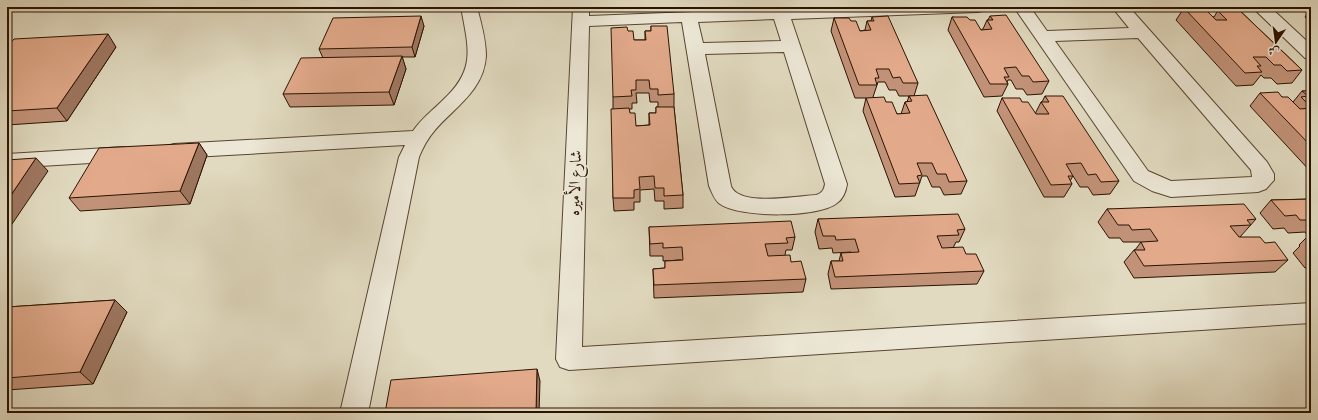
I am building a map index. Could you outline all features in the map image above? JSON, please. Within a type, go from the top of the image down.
[{"type":"street","points":[[354,413],[409,157],[419,137],[461,93],[474,73],[477,54],[470,7]]},
{"type":"street","points":[[581,14],[700,14],[976,7]]},
{"type":"street","points":[[1022,7],[1141,176],[1160,186],[1171,189],[1250,185],[1258,184],[1263,180],[1263,174],[1260,167],[1120,7]]},
{"type":"street","points":[[1260,7],[1311,54]]},
{"type":"street","points":[[700,14],[694,49],[722,193],[736,204],[745,206],[816,203],[825,201],[832,196],[836,190],[836,184],[780,11]]},
{"type":"street","name":"شارع الأميره","points":[[581,14],[569,359],[1311,313]]},
{"type":"street","points":[[1042,36],[1143,33]]},
{"type":"street","points":[[694,49],[792,46]]},
{"type":"street","points":[[7,161],[419,137]]},
{"type":"building","points":[[1198,7],[1202,11],[1207,11],[1216,20],[1227,20],[1218,11],[1224,11],[1221,7],[1236,7],[1302,70],[1287,71],[1281,65],[1274,65],[1266,57],[1253,57],[1261,66],[1257,66],[1262,72],[1245,73],[1184,8]]},
{"type":"building","points":[[1006,15],[1049,81],[1033,82],[1029,76],[1022,76],[1016,67],[1004,68],[1009,77],[1004,77],[1008,84],[990,84],[952,17],[967,17],[970,20],[975,20],[981,30],[992,29],[987,20],[993,20],[990,16]]},
{"type":"building","points":[[421,16],[412,47],[319,49],[333,18]]},
{"type":"building","points":[[888,16],[918,83],[903,83],[900,77],[893,78],[889,69],[876,69],[879,78],[875,78],[877,85],[859,85],[834,18],[849,18],[851,21],[856,21],[860,31],[871,30],[867,21],[874,21],[872,17]]},
{"type":"building","points":[[651,26],[667,26],[674,94],[658,95],[658,89],[650,89],[649,80],[636,80],[636,90],[631,90],[632,96],[613,97],[611,28],[627,27],[628,31],[633,31],[634,40],[646,40],[645,31],[651,31]]},
{"type":"building","points":[[108,34],[57,108],[7,111],[7,47],[14,39]]},
{"type":"building","points":[[402,56],[389,92],[283,94],[301,58]]},
{"type":"building","points":[[1302,91],[1311,91],[1311,107],[1301,97],[1308,96]]},
{"type":"building","points":[[1278,92],[1282,97],[1288,97],[1300,109],[1311,108],[1311,146],[1260,93]]},
{"type":"building","points":[[927,95],[967,181],[949,182],[946,174],[937,174],[932,163],[917,163],[922,175],[917,176],[920,183],[899,184],[866,98],[884,97],[886,102],[892,102],[897,114],[910,113],[905,102],[912,101],[909,96]]},
{"type":"building","points":[[1045,96],[1063,96],[1119,181],[1101,182],[1096,174],[1088,175],[1081,163],[1066,164],[1073,176],[1068,176],[1072,184],[1051,185],[1002,98],[1020,98],[1022,102],[1028,102],[1036,114],[1049,114],[1041,102],[1049,102]]},
{"type":"building","points":[[656,107],[674,107],[683,195],[664,196],[664,188],[655,188],[654,176],[639,177],[640,189],[634,190],[634,198],[613,198],[611,109],[629,108],[630,113],[635,113],[636,126],[650,125],[649,113],[656,113]]},
{"type":"building","points":[[199,143],[180,191],[69,198],[99,148]]},
{"type":"building","points":[[36,158],[7,201],[7,160]]},
{"type":"building","points":[[1311,199],[1311,220],[1300,220],[1296,215],[1285,216],[1271,200]]},
{"type":"building","points":[[1244,204],[1256,219],[1247,220],[1251,225],[1230,226],[1239,237],[1260,237],[1265,243],[1275,242],[1288,260],[1144,266],[1134,250],[1145,250],[1141,242],[1158,241],[1150,229],[1132,230],[1129,225],[1118,225],[1107,209]]},
{"type":"building","points":[[958,214],[965,229],[957,230],[959,235],[937,236],[942,248],[963,247],[966,254],[976,254],[984,271],[835,277],[831,261],[843,261],[841,253],[859,252],[855,239],[836,240],[835,236],[823,236],[818,219]]},
{"type":"building","points":[[791,221],[795,237],[786,238],[788,243],[765,244],[768,256],[790,255],[791,262],[801,261],[806,279],[654,285],[653,269],[665,268],[665,261],[683,260],[682,247],[663,248],[663,243],[650,244],[649,227]]},
{"type":"building","points":[[1306,240],[1311,240],[1311,246]]},
{"type":"building","points":[[115,300],[80,372],[7,378],[7,307]]},
{"type":"building","points":[[537,369],[536,413],[385,413],[391,380]]}]
